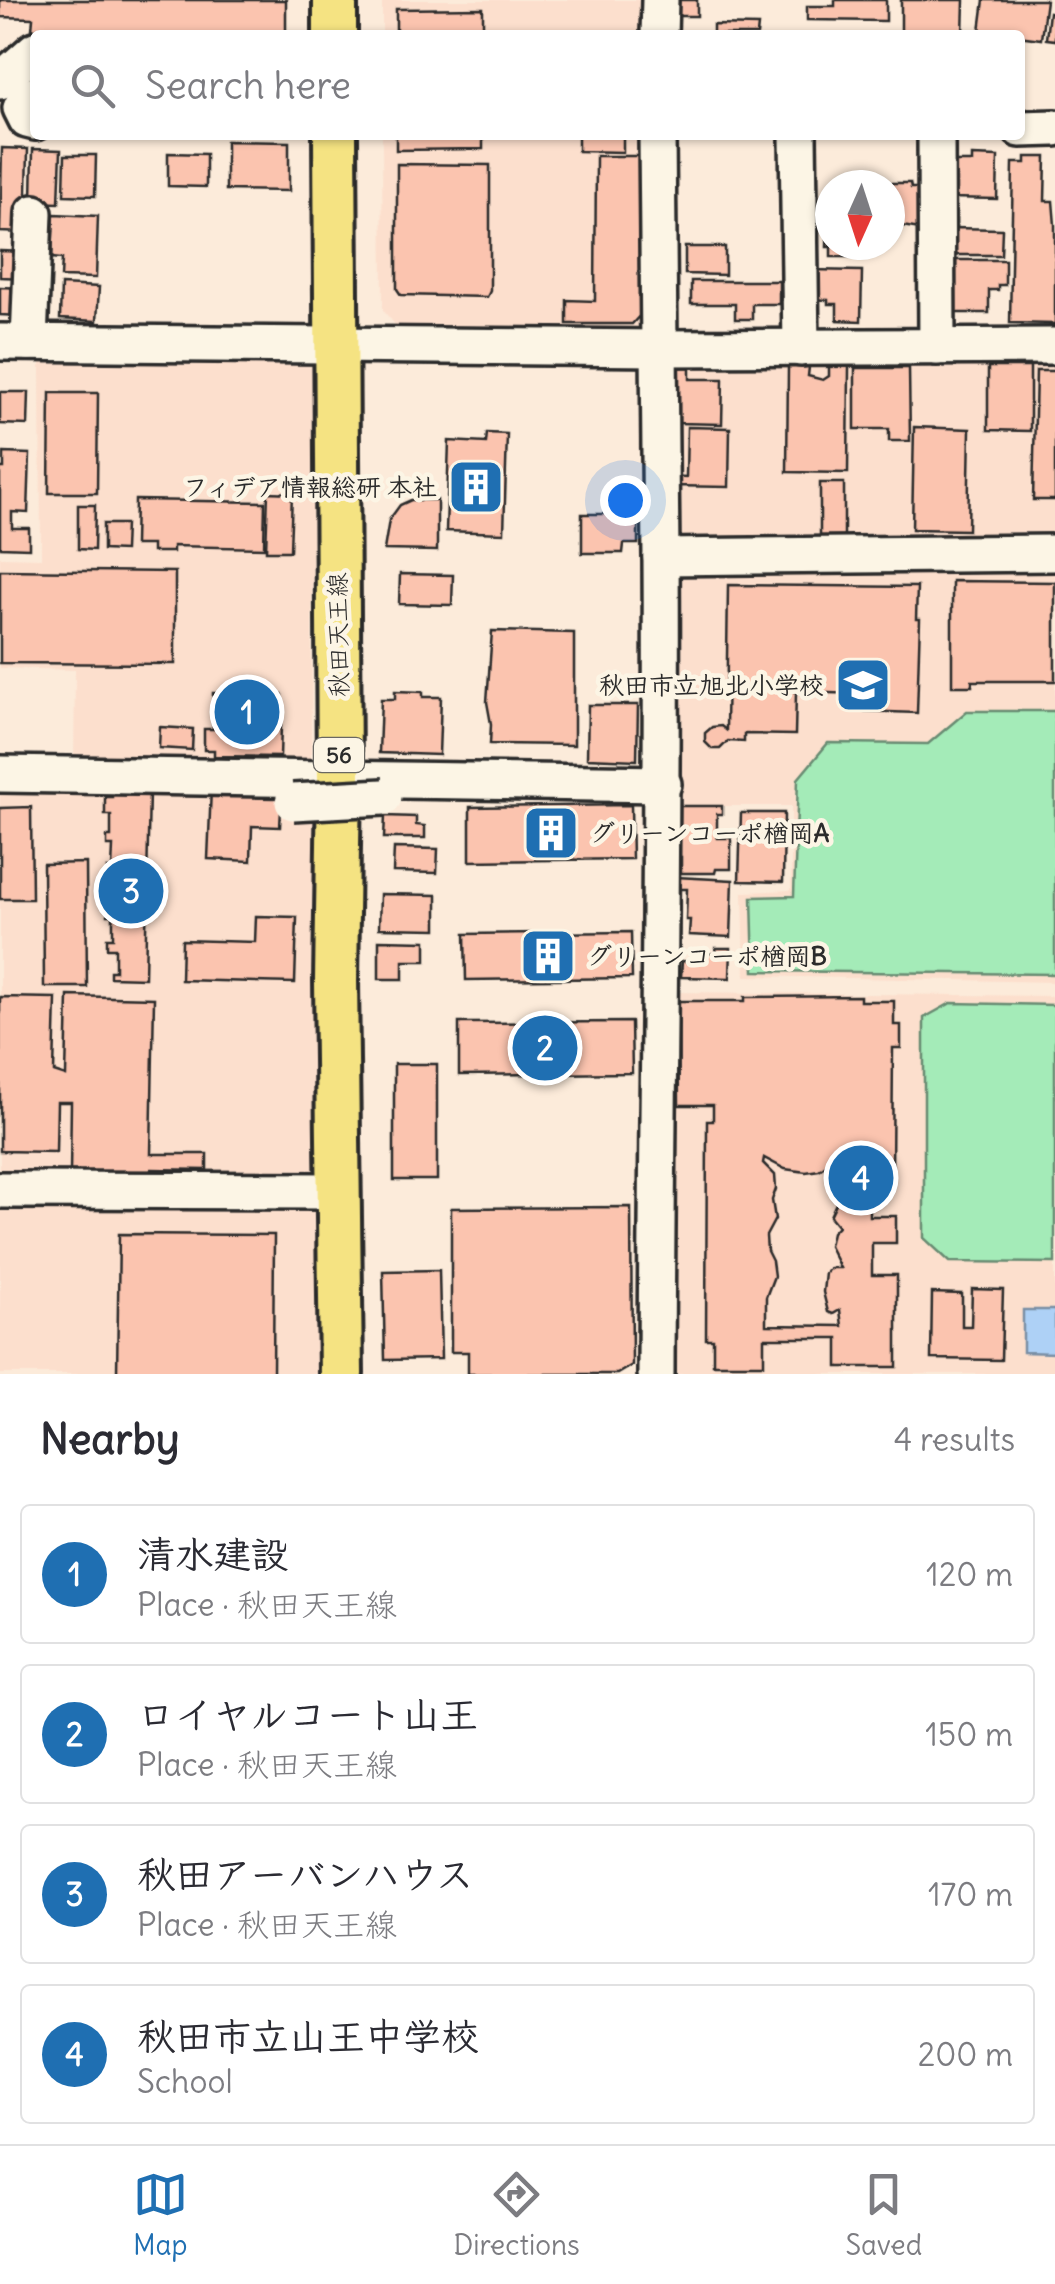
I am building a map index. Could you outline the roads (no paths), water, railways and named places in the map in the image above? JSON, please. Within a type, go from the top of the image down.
[{"type":"main road","points":[[334,0],[334,30]]},
{"type":"main road","name":"秋田天王線","points":[[334,140],[341,1374]]},
{"type":"street","points":[[659,30],[660,0]]},
{"type":"street","points":[[0,80],[30,54]]},
{"type":"street","points":[[30,97],[21,108],[30,121]]},
{"type":"street","points":[[1025,129],[1055,128]]},
{"type":"street","points":[[656,1374],[663,784],[658,140]]},
{"type":"street","points":[[798,140],[800,348]]},
{"type":"street","points":[[936,140],[937,347]]},
{"type":"street","points":[[34,213],[15,342],[658,348],[1055,346]]},
{"type":"street","points":[[661,556],[1055,553]]},
{"type":"street","points":[[0,774],[663,784]]},
{"type":"street","points":[[293,802],[384,797]]},
{"type":"street","points":[[0,1190],[339,1191]]},
{"type":"water","points":[[1023,1310],[1055,1310],[1055,1353],[1023,1352]]},
{"type":"place","name":"フィデア情報総研 本社","points":[[476,487]]},
{"type":"place","name":"秋田市立旭北小学校","points":[[863,685]]},
{"type":"place","name":"清水建設","points":[[247,712]]},
{"type":"place","name":"グリーンコーポ楢岡A","points":[[551,833]]},
{"type":"place","name":"秋田アーバンハウス","points":[[131,891]]},
{"type":"place","name":"グリーンコーポ楢岡B","points":[[548,956]]},
{"type":"place","name":"ロイヤルコート山王","points":[[545,1048]]},
{"type":"place","name":"秋田市立山王中学校","points":[[861,1178]]}]
